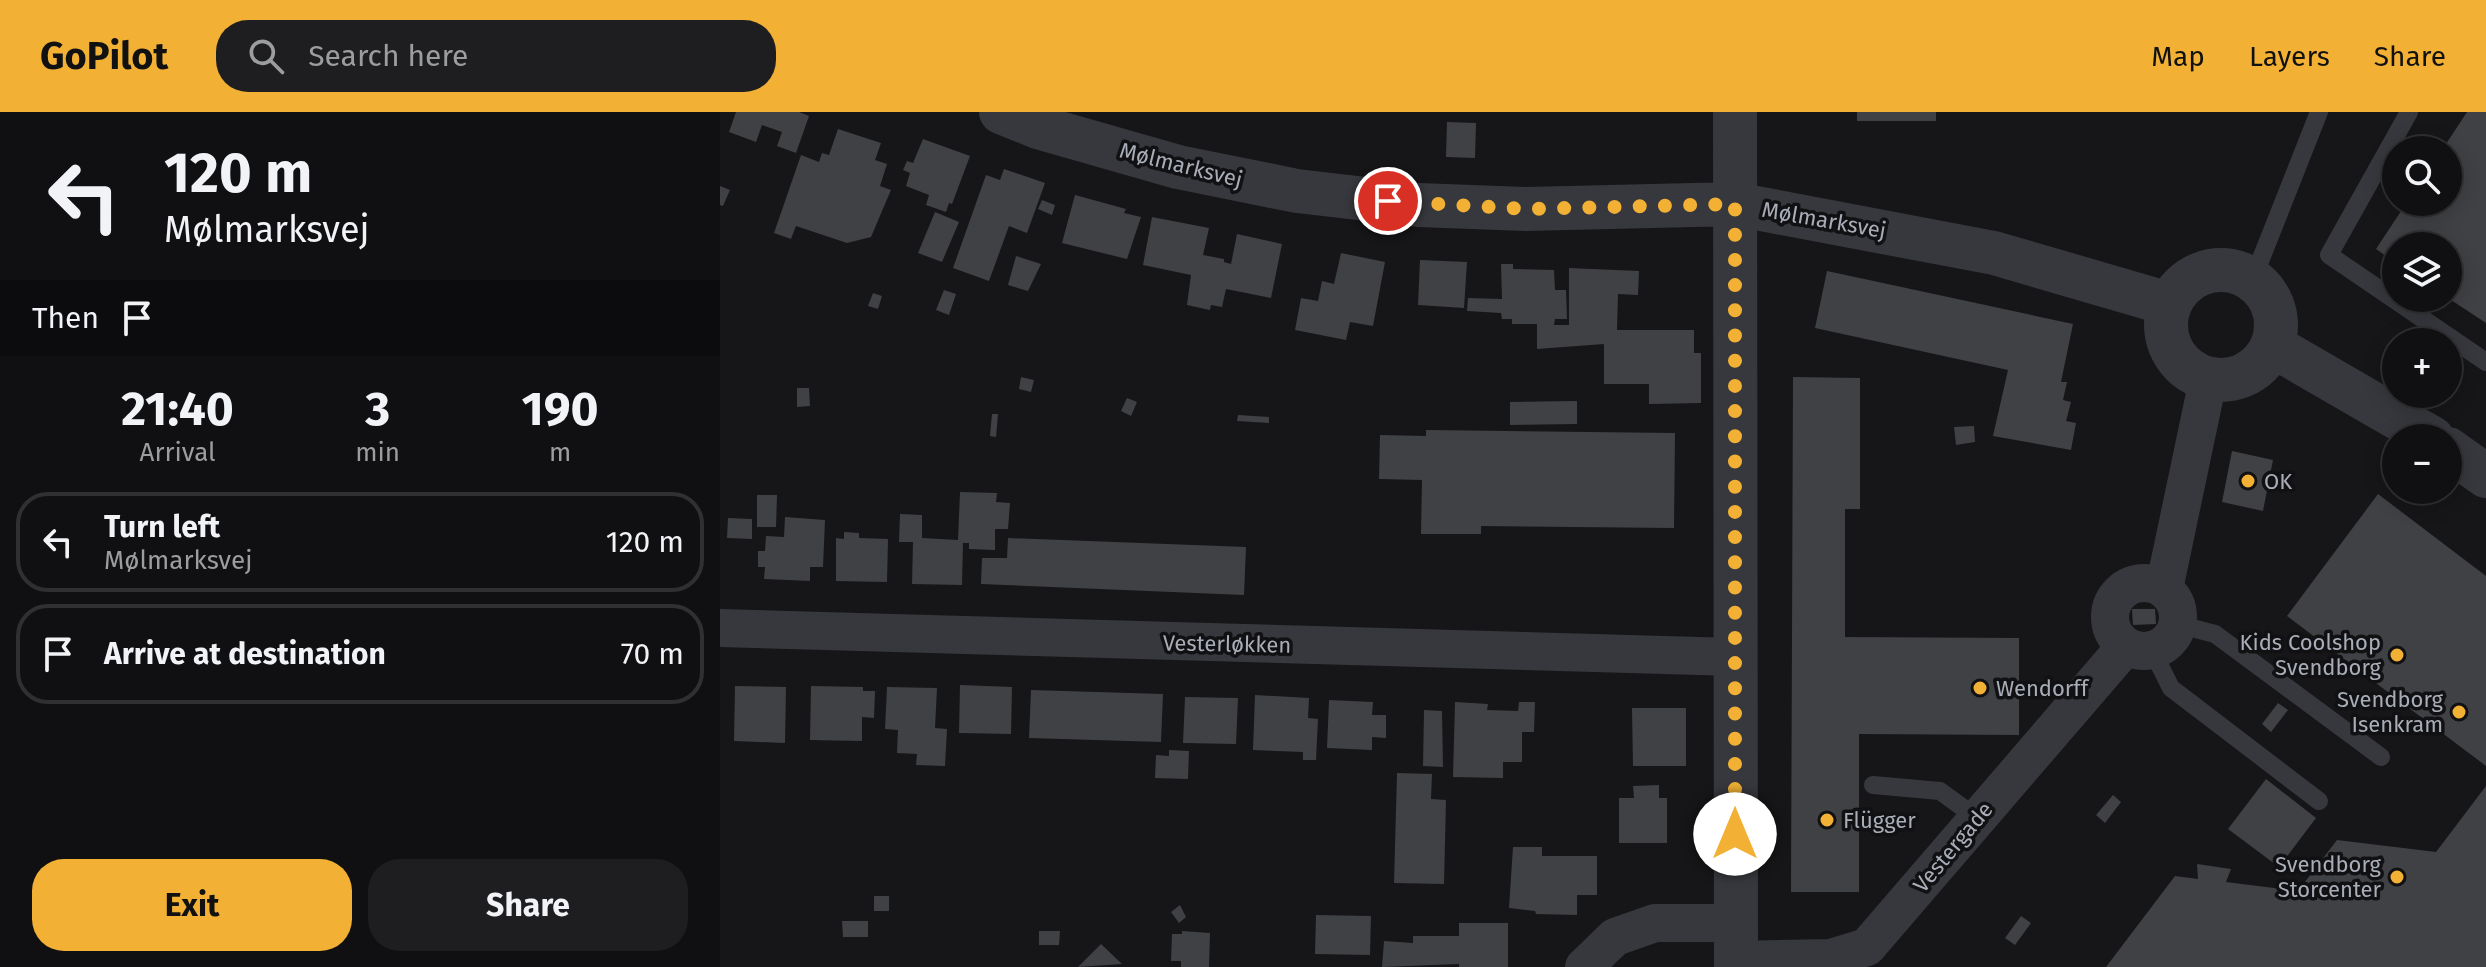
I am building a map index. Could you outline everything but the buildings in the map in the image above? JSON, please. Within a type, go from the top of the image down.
[{"type":"street","name":"Mølmarksvej","points":[[1001,112],[1038,127],[1178,167],[1297,191],[1418,205],[1526,209],[1735,204],[1994,253],[2169,304]]},
{"type":"street","points":[[1735,112],[1736,950]]},
{"type":"street","points":[[2236,271],[2253,279],[2267,292],[2275,309],[2277,327],[2273,346],[2254,371],[2225,381],[2208,380],[2184,366],[2168,342],[2165,323],[2169,304],[2189,279],[2204,272],[2236,271]]},
{"type":"street","points":[[2273,346],[2408,424]]},
{"type":"street","name":"Vestergade","points":[[1584,967],[1615,937],[1655,923],[1736,950],[1831,958],[1867,947],[1977,818],[2155,627],[2208,380]]},
{"type":"street","points":[[2462,459],[2486,476]]},
{"type":"street","name":"Vesterløkken","points":[[720,628],[1734,657]]},
{"type":"lane","points":[[2253,279],[2319,112]]},
{"type":"lane","points":[[2409,112],[2329,255],[2486,362]]},
{"type":"lane","points":[[2319,801],[2171,688],[2155,627],[2215,634],[2381,757]]},
{"type":"lane","points":[[1873,785],[1940,791],[1977,818]]},
{"type":"place","name":"OK","points":[[2248,481]]},
{"type":"place","name":"Kids Coolshop Svendborg","points":[[2397,655]]},
{"type":"place","name":"Wendorff","points":[[1980,688]]},
{"type":"place","name":"Svendborg Isenkram","points":[[2459,712]]},
{"type":"place","name":"Flügger","points":[[1827,820]]},
{"type":"place","name":"Svendborg Storcenter","points":[[2397,877]]},
{"type":"route","points":[[1388,201],[1526,209],[1735,204],[1735,834]]}]
